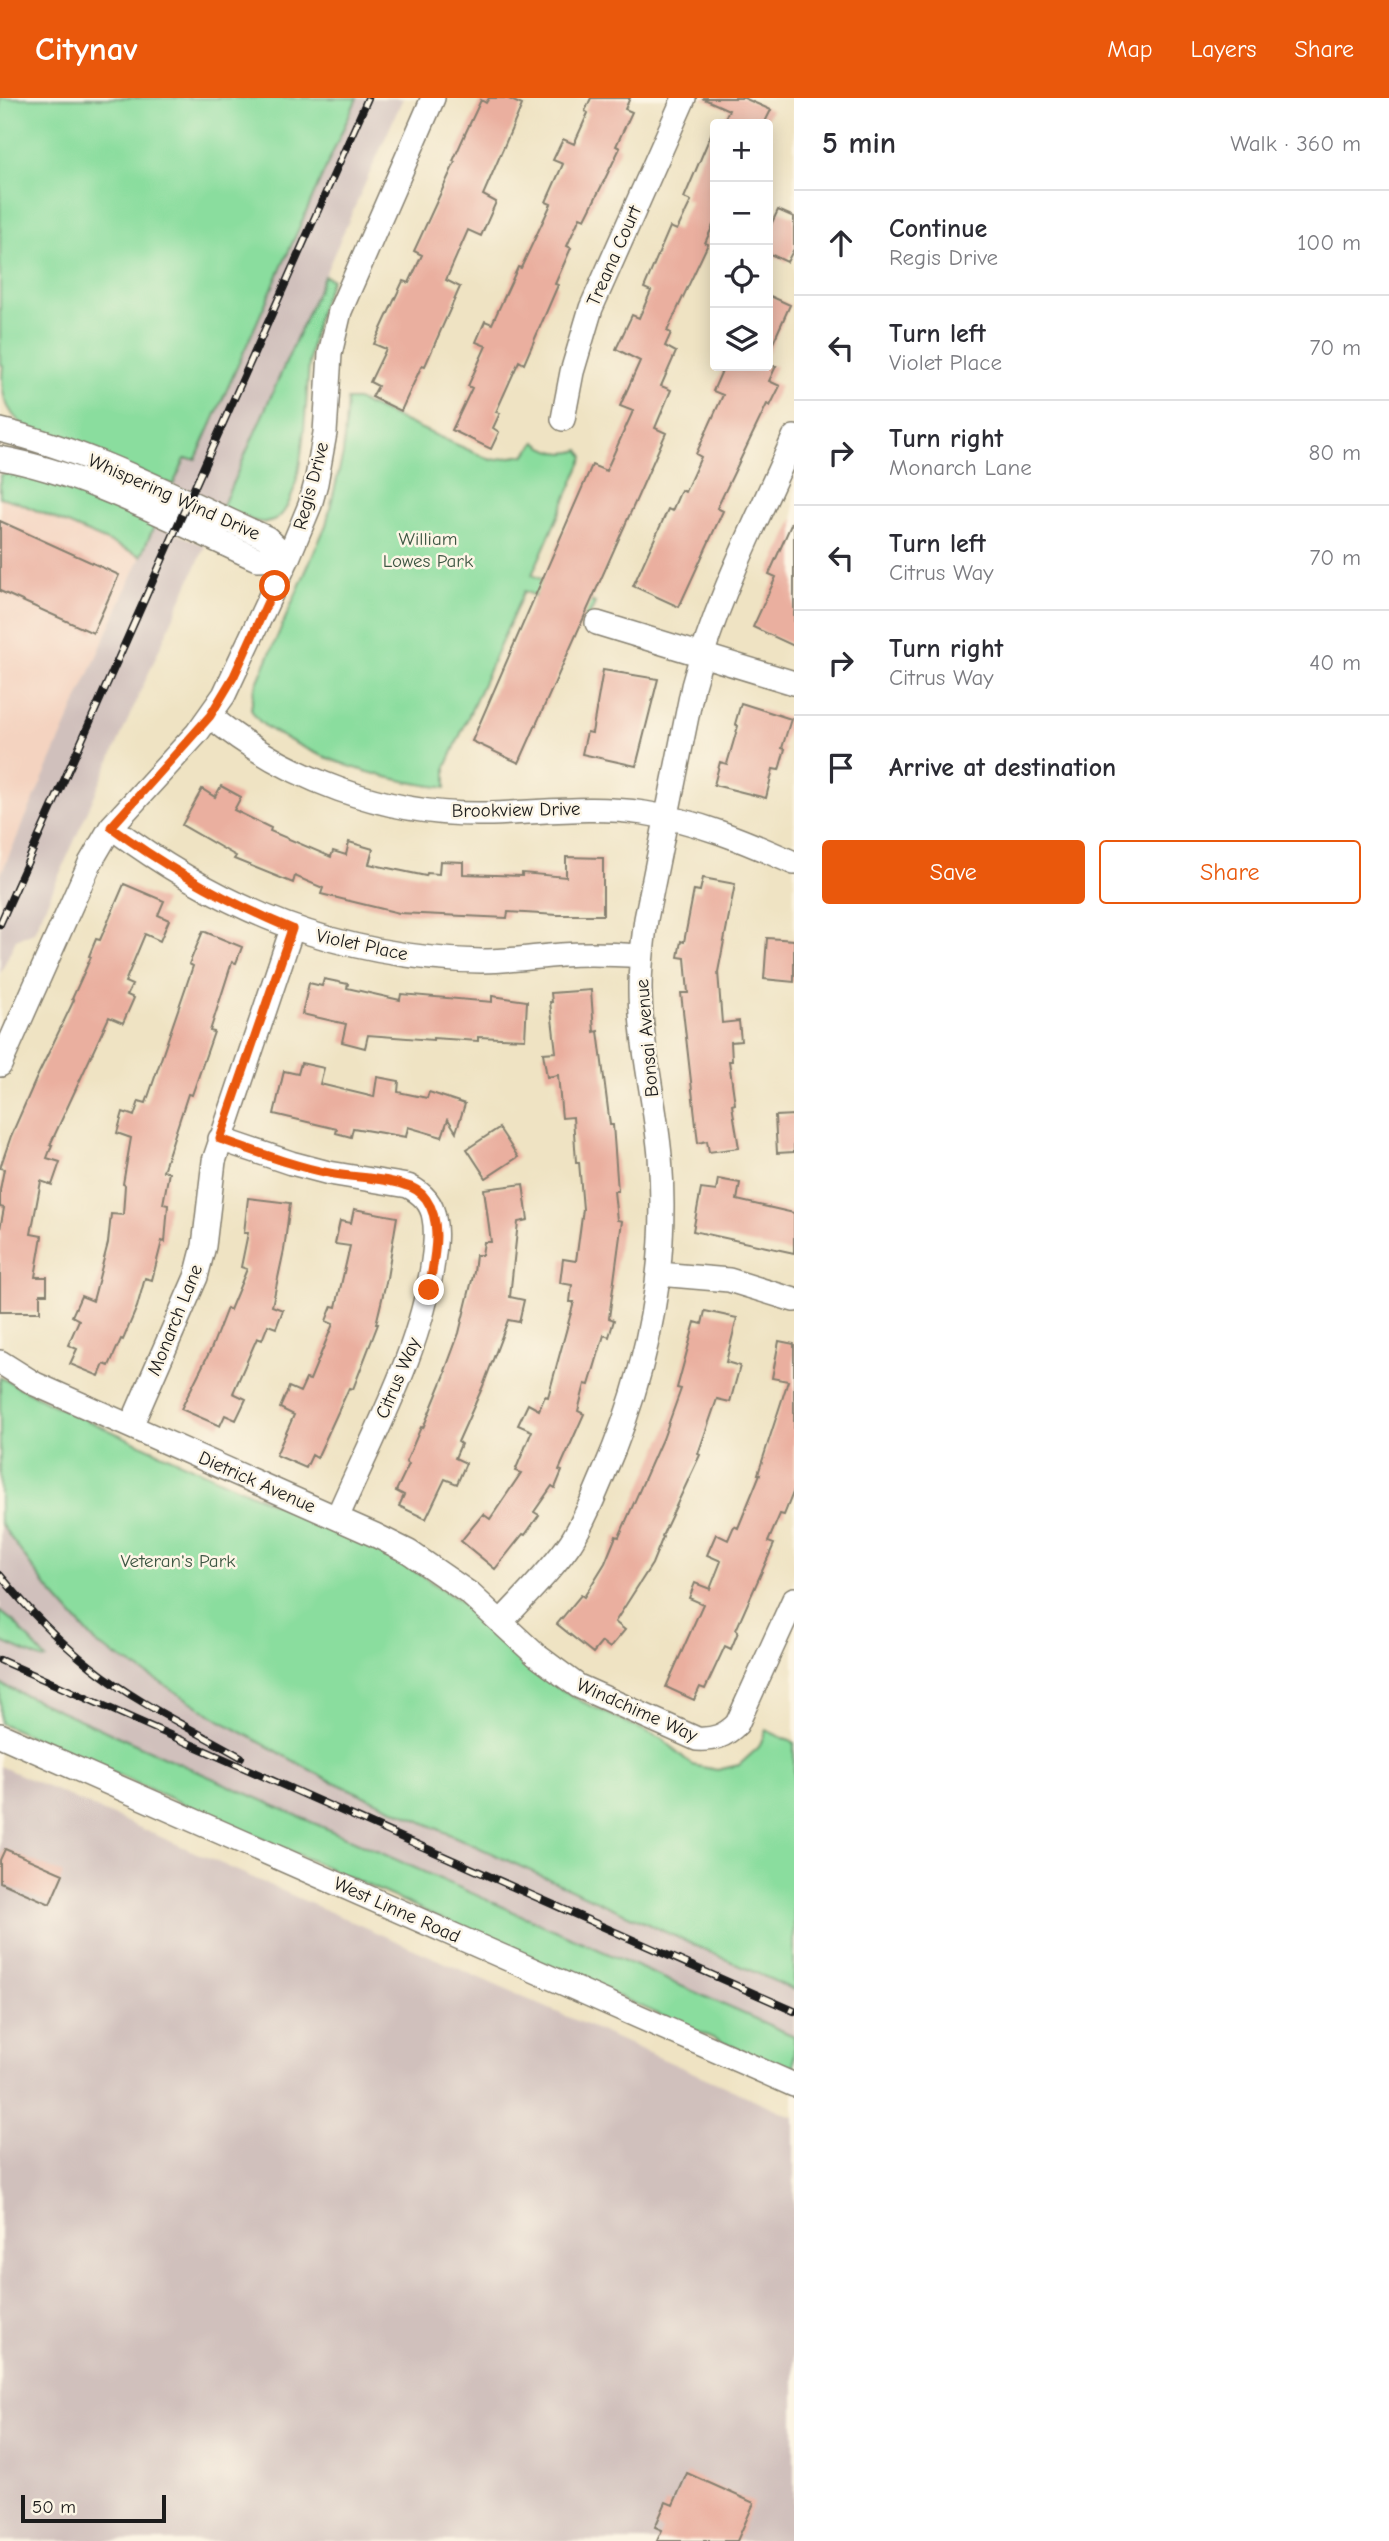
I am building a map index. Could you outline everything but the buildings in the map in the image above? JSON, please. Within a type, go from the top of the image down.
[{"type":"street","name":"Regis Drive","points":[[0,1065],[90,863],[111,827],[210,716],[234,676],[288,558],[316,483],[325,433],[330,354],[340,310],[433,98]]},
{"type":"street","name":"Treana Court","points":[[563,419],[572,372],[591,308],[684,98]]},
{"type":"street","name":"Whispering Wind Drive","points":[[0,430],[55,445],[99,463],[267,538],[288,558]]},
{"type":"street","name":"Bonsai Avenue","points":[[501,1622],[556,1562],[585,1516],[633,1399],[650,1331],[659,1274],[662,1189],[660,1153],[642,1020],[641,956],[666,817],[701,654],[794,437]]},
{"type":"street","name":"Whispering Wind Drive","points":[[0,458],[40,467],[83,482],[257,559],[288,558]]},
{"type":"street","points":[[597,623],[794,683]]},
{"type":"street","name":"Brookview Drive","points":[[210,716],[245,743],[316,781],[349,794],[408,808],[481,814],[601,809],[666,817],[713,829],[794,863]]},
{"type":"street","name":"Violet Place","points":[[111,827],[166,866],[225,900],[292,929],[364,948],[482,961],[587,954],[641,956]]},
{"type":"street","name":"Monarch Lane","points":[[131,1426],[196,1277],[204,1246],[214,1161],[220,1139],[292,929]]},
{"type":"street","name":"Citrus Way","points":[[220,1139],[329,1173],[408,1186],[427,1200],[434,1216],[434,1254],[422,1319],[337,1518]]},
{"type":"street","points":[[659,1274],[729,1280],[794,1300]]},
{"type":"street","name":"Dietrick Avenue","points":[[0,1362],[35,1384],[409,1552],[470,1594],[501,1622]]},
{"type":"street","name":"Windchime Way","points":[[501,1622],[536,1655],[578,1686],[686,1735],[709,1740],[730,1731],[743,1715],[794,1599]]},
{"type":"street","name":"West Linne Road","points":[[0,1735],[794,2085]]},
{"type":"shaded area","points":[[357,98],[403,98],[222,507],[173,485],[185,459],[196,459]]},
{"type":"shaded area","points":[[0,497],[141,556],[0,876]]},
{"type":"shaded area","points":[[155,524],[205,546],[34,932],[16,939],[0,974],[0,876]]},
{"type":"shaded area","points":[[0,1523],[24,1557],[794,1935],[794,2074],[0,1723]]},
{"type":"shaded area","points":[[0,1766],[794,2117],[794,2541],[0,2541]]},
{"type":"green space","points":[[0,98],[357,98],[196,459],[185,459],[173,485],[25,426],[8,407],[2,383],[3,365],[0,364]]},
{"type":"green space","points":[[324,276],[332,279],[313,336],[302,446],[292,494],[284,511],[273,521],[254,521],[222,507]]},
{"type":"green space","name":"William Lowes Park","points":[[347,400],[357,400],[491,460],[525,455],[536,442],[557,452],[580,450],[584,457],[532,575],[595,603],[588,619],[524,591],[446,767],[446,788],[384,777],[325,757],[271,730],[257,719],[251,709],[254,690],[326,525],[343,454]]},
{"type":"green space","points":[[16,471],[74,488],[155,524],[141,556],[0,497],[0,475]]},
{"type":"green space","name":"Veteran's Park","points":[[0,1377],[51,1404],[395,1558],[460,1601],[552,1683],[583,1702],[663,1739],[692,1765],[717,1770],[739,1765],[759,1747],[766,1730],[794,1743],[794,1990],[325,1778],[221,1721],[98,1645],[45,1585],[0,1523]]},
{"type":"green space","points":[[0,1611],[14,1622],[46,1659],[0,1641]]},
{"type":"green space","points":[[0,1684],[794,2036],[794,2074],[0,1723]]},
{"type":"railway","points":[[0,924],[368,98]]},
{"type":"railway","points":[[0,1575],[42,1623],[107,1679],[144,1703],[241,1757]]},
{"type":"railway","points":[[0,1660],[794,2011]]},
{"type":"route","points":[[275,586],[234,676],[210,716],[111,827],[166,866],[225,900],[292,929],[220,1139],[291,1163],[329,1173],[396,1182],[419,1192],[427,1200],[434,1216],[434,1254],[429,1290]]}]
